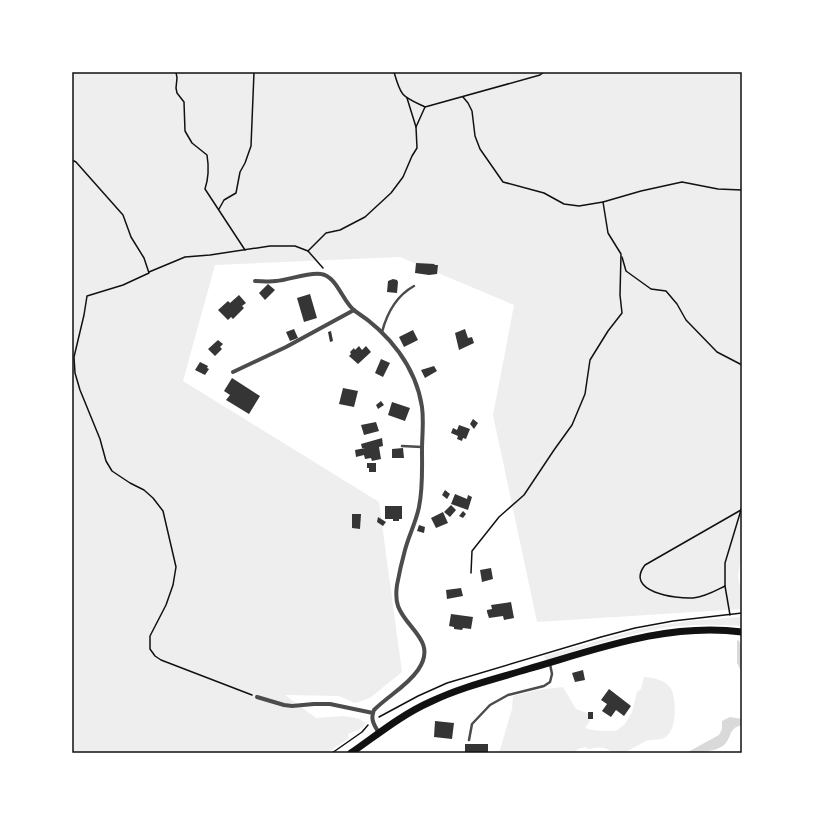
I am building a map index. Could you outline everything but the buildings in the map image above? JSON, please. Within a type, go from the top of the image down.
[{"type":"main road","points":[[351,753],[413,710],[468,687],[637,639],[664,634],[706,630],[742,632]]},
{"type":"street","points":[[255,281],[276,281],[321,274],[328,276],[354,310],[366,317],[393,343],[409,369],[418,390],[422,408],[424,430],[422,447],[422,483],[419,506],[405,550],[397,586],[396,599],[400,612],[423,642],[424,657],[413,677],[376,708],[373,713],[372,721],[379,733]]},
{"type":"street","points":[[233,372],[286,347],[354,310]]},
{"type":"street","points":[[257,697],[284,706],[330,704],[373,713]]},
{"type":"lane","points":[[382,332],[386,318],[396,300],[414,286]]},
{"type":"lane","points":[[402,446],[422,447]]},
{"type":"lane","points":[[469,740],[472,724],[490,705],[508,695],[544,686],[550,682],[552,674],[550,663]]},
{"type":"path","points":[[176,72],[177,93],[184,102],[184,131],[192,143],[207,155],[209,166],[208,180],[205,189],[246,250]]},
{"type":"path","points":[[219,209],[224,200],[236,193],[240,172],[251,146],[254,72]]},
{"type":"path","points":[[394,72],[401,93],[407,98],[425,107],[540,75],[544,72]]},
{"type":"path","points":[[463,97],[472,111],[475,136],[480,149],[503,182],[544,193],[564,204],[579,206],[603,202],[641,191],[682,182],[718,189],[742,190]]},
{"type":"path","points":[[308,250],[326,233],[340,230],[365,217],[391,192],[403,177],[417,148],[416,127],[407,98]]},
{"type":"path","points":[[416,127],[425,107]]},
{"type":"path","points":[[72,160],[76,162],[122,215],[131,237],[144,258],[149,272]]},
{"type":"path","points":[[603,202],[608,233],[621,254],[626,271],[651,289],[666,291],[677,304],[686,320],[717,352],[742,365]]},
{"type":"path","points":[[257,697],[161,660],[155,656],[150,649],[150,636],[166,604],[173,585],[176,567],[163,511],[153,498],[144,490],[112,471],[106,461],[100,438],[78,385],[75,373],[74,357],[87,296],[123,285],[185,257],[210,255],[270,246],[295,246],[308,250],[328,276]]},
{"type":"path","points":[[471,573],[472,551],[499,516],[524,495],[572,425],[585,394],[590,360],[608,331],[622,313],[620,295],[621,254]]},
{"type":"path","points":[[730,615],[725,586],[724,563],[742,506]]},
{"type":"path","points":[[725,586],[712,593],[694,598],[671,596],[656,593],[647,588],[642,583],[640,576],[641,570],[645,565],[741,510]]},
{"type":"shaded area","points":[[72,72],[742,72],[742,544],[738,578],[742,593],[742,608],[537,622],[493,415],[514,305],[400,257],[215,265],[183,381],[379,502],[402,672],[370,698],[355,703],[339,696],[285,695],[316,718],[344,716],[360,719],[366,723],[362,728],[348,734],[349,738],[327,753],[72,753]]},
{"type":"shaded area","points":[[742,617],[742,626],[702,625],[662,628],[589,646],[546,660],[544,656],[643,628],[689,621]]},
{"type":"shaded area","points":[[739,640],[742,651],[742,673],[737,663],[737,641]]},
{"type":"shaded area","points":[[644,677],[658,679],[666,683],[673,694],[675,712],[673,726],[667,736],[662,739],[646,741],[628,751],[619,753],[602,748],[588,749],[586,747],[578,749],[573,753],[499,753],[512,709],[513,696],[537,690],[563,687],[576,709],[587,713],[590,721],[585,728],[616,731],[625,724],[632,712],[637,692],[641,689]]},
{"type":"shaded area","points":[[730,717],[742,719],[742,725],[734,728],[724,745],[711,751],[686,753],[719,735],[722,729],[722,721]]}]
